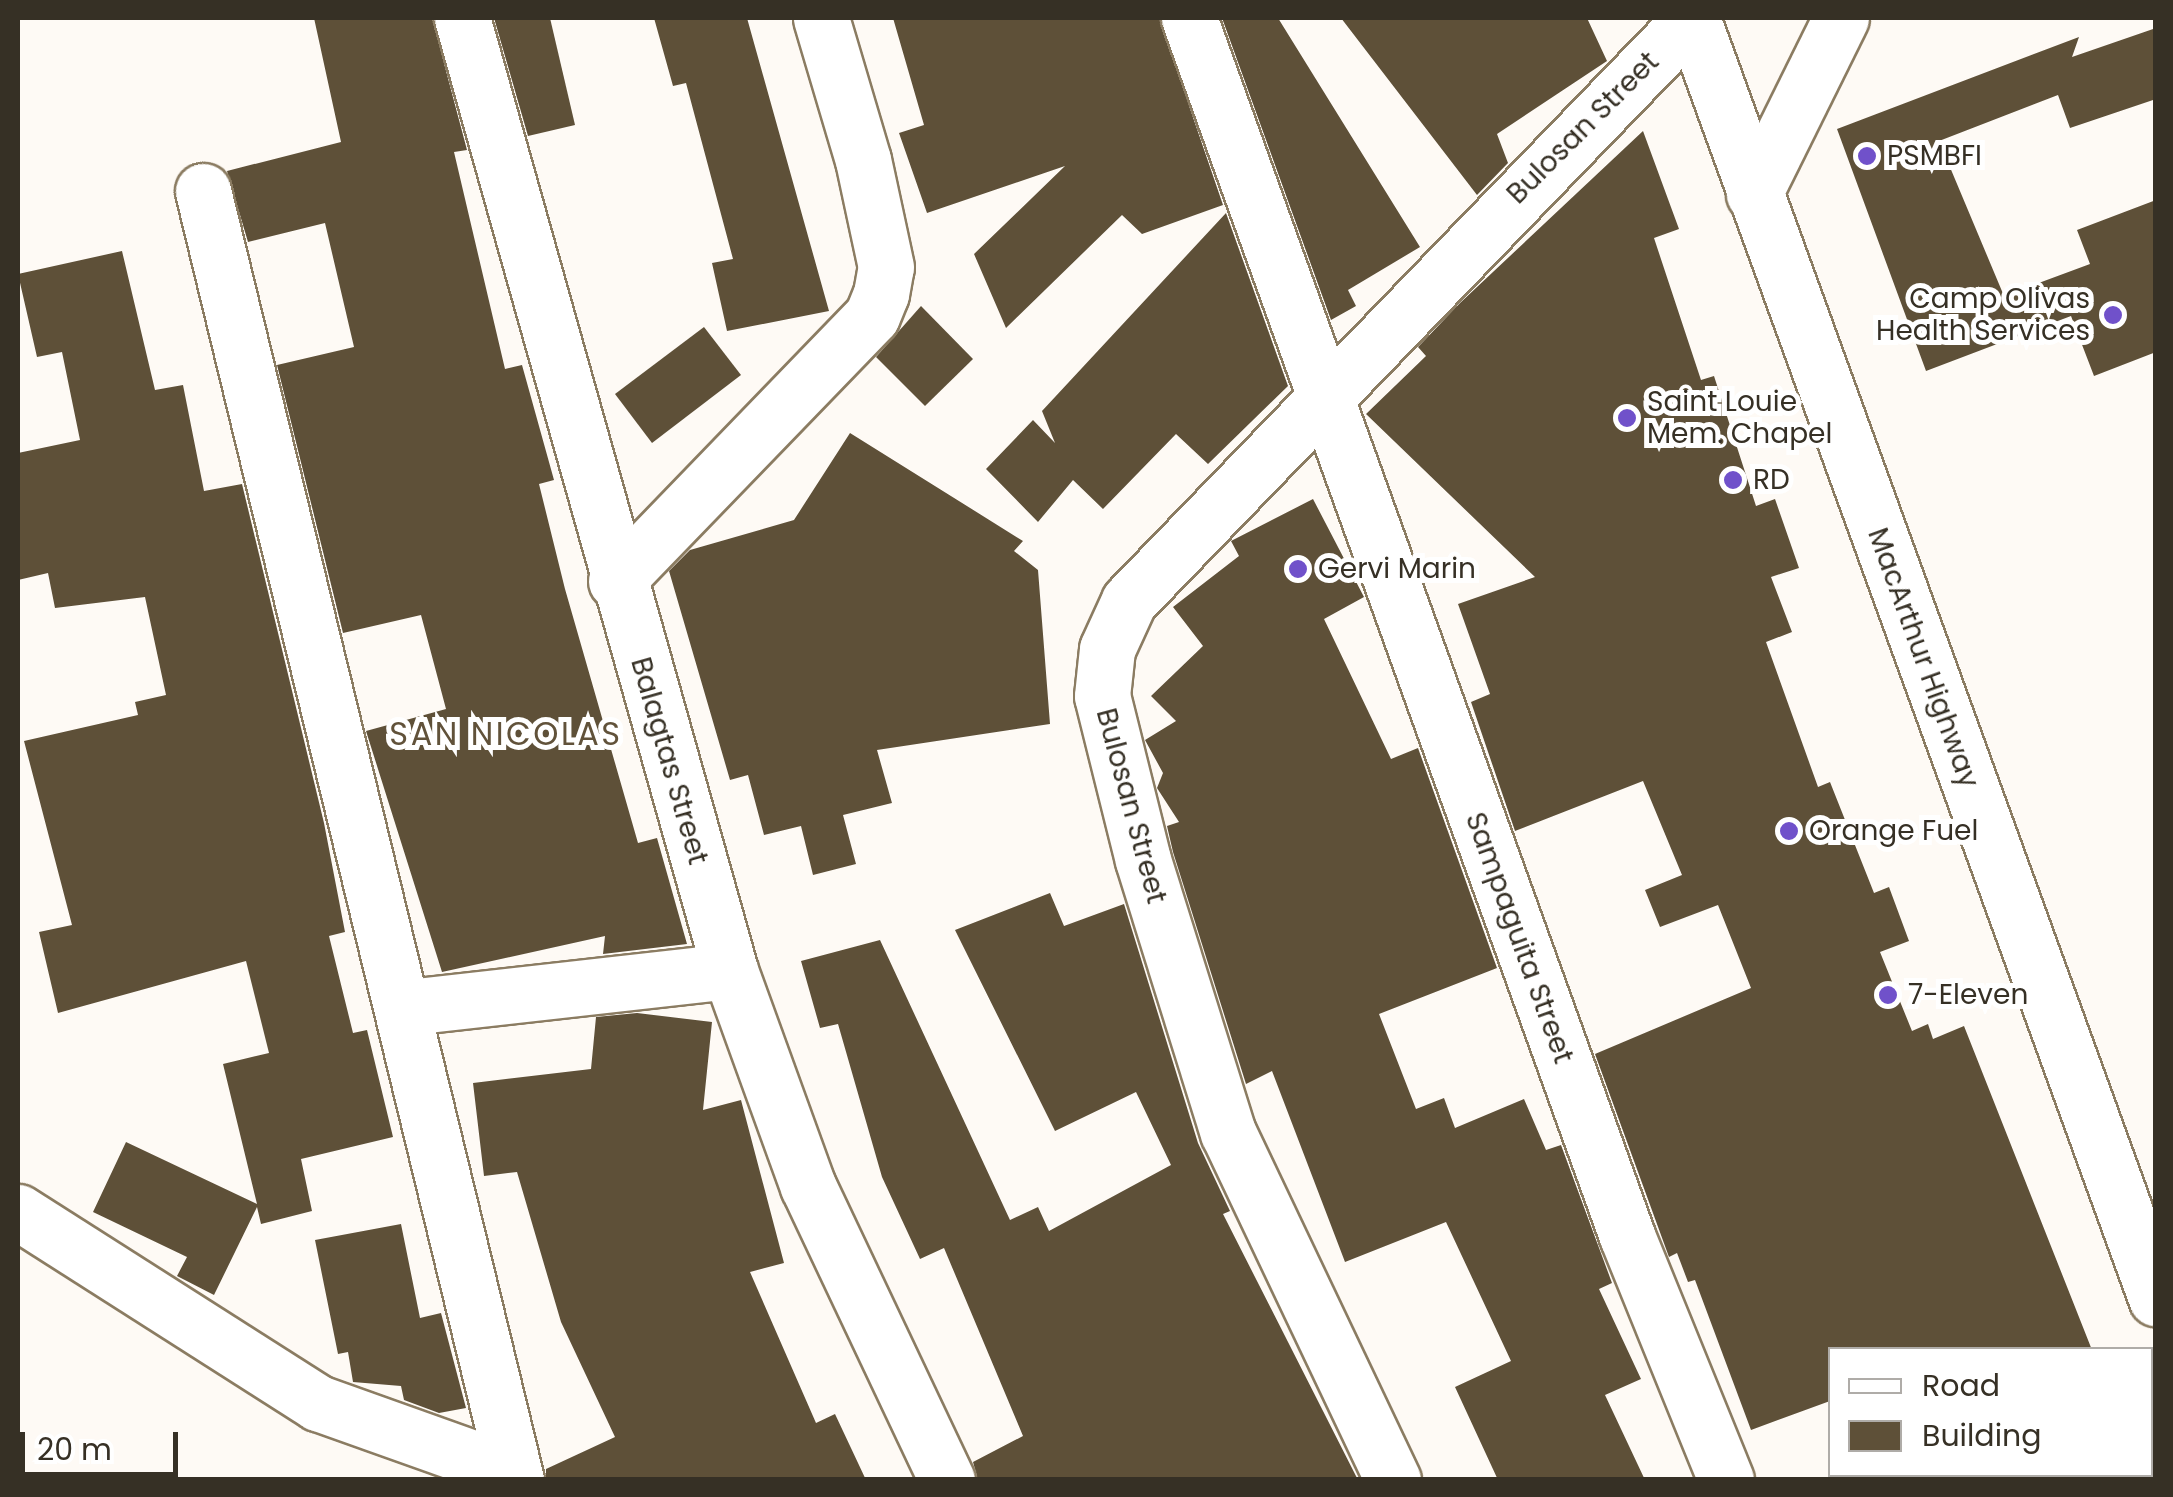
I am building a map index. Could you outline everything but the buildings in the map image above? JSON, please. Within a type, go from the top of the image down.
[{"type":"main road","name":"Balagtas Street","points":[[462,18],[616,581],[730,971],[808,1186],[947,1480]]},
{"type":"main road","points":[[616,581],[872,316],[882,294],[886,266],[864,160],[821,18]]},
{"type":"main road","name":"Sampaguita Street","points":[[1189,18],[1627,1236],[1726,1480]]},
{"type":"main road","name":"Bulosan Street","points":[[1393,1480],[1228,1133],[1102,696],[1106,649],[1130,601],[1323,392],[1692,18]]},
{"type":"main road","name":"MacArthur Highway","points":[[1692,18],[2156,1298]]},
{"type":"main road","points":[[1754,194],[1841,18]]},
{"type":"main road","points":[[203,190],[408,1007],[514,1476]]},
{"type":"main road","points":[[408,1007],[730,971]]},
{"type":"main road","points":[[18,1212],[318,1403],[514,1476]]},
{"type":"place","name":"PSMBFI","points":[[1867,156]]},
{"type":"place","name":"Camp Olivas Health Services","points":[[2113,315]]},
{"type":"place","name":"Saint Louie Mem. Chapel","points":[[1627,418]]},
{"type":"place","name":"RD","points":[[1733,480]]},
{"type":"place","name":"Gervi Marin","points":[[1298,569]]},
{"type":"place","name":"Orange Fuel","points":[[1789,831]]},
{"type":"place","name":"7-Eleven","points":[[1888,995]]},
{"type":"district","name":"SAN NICOLAS","points":[[506,734]]}]
